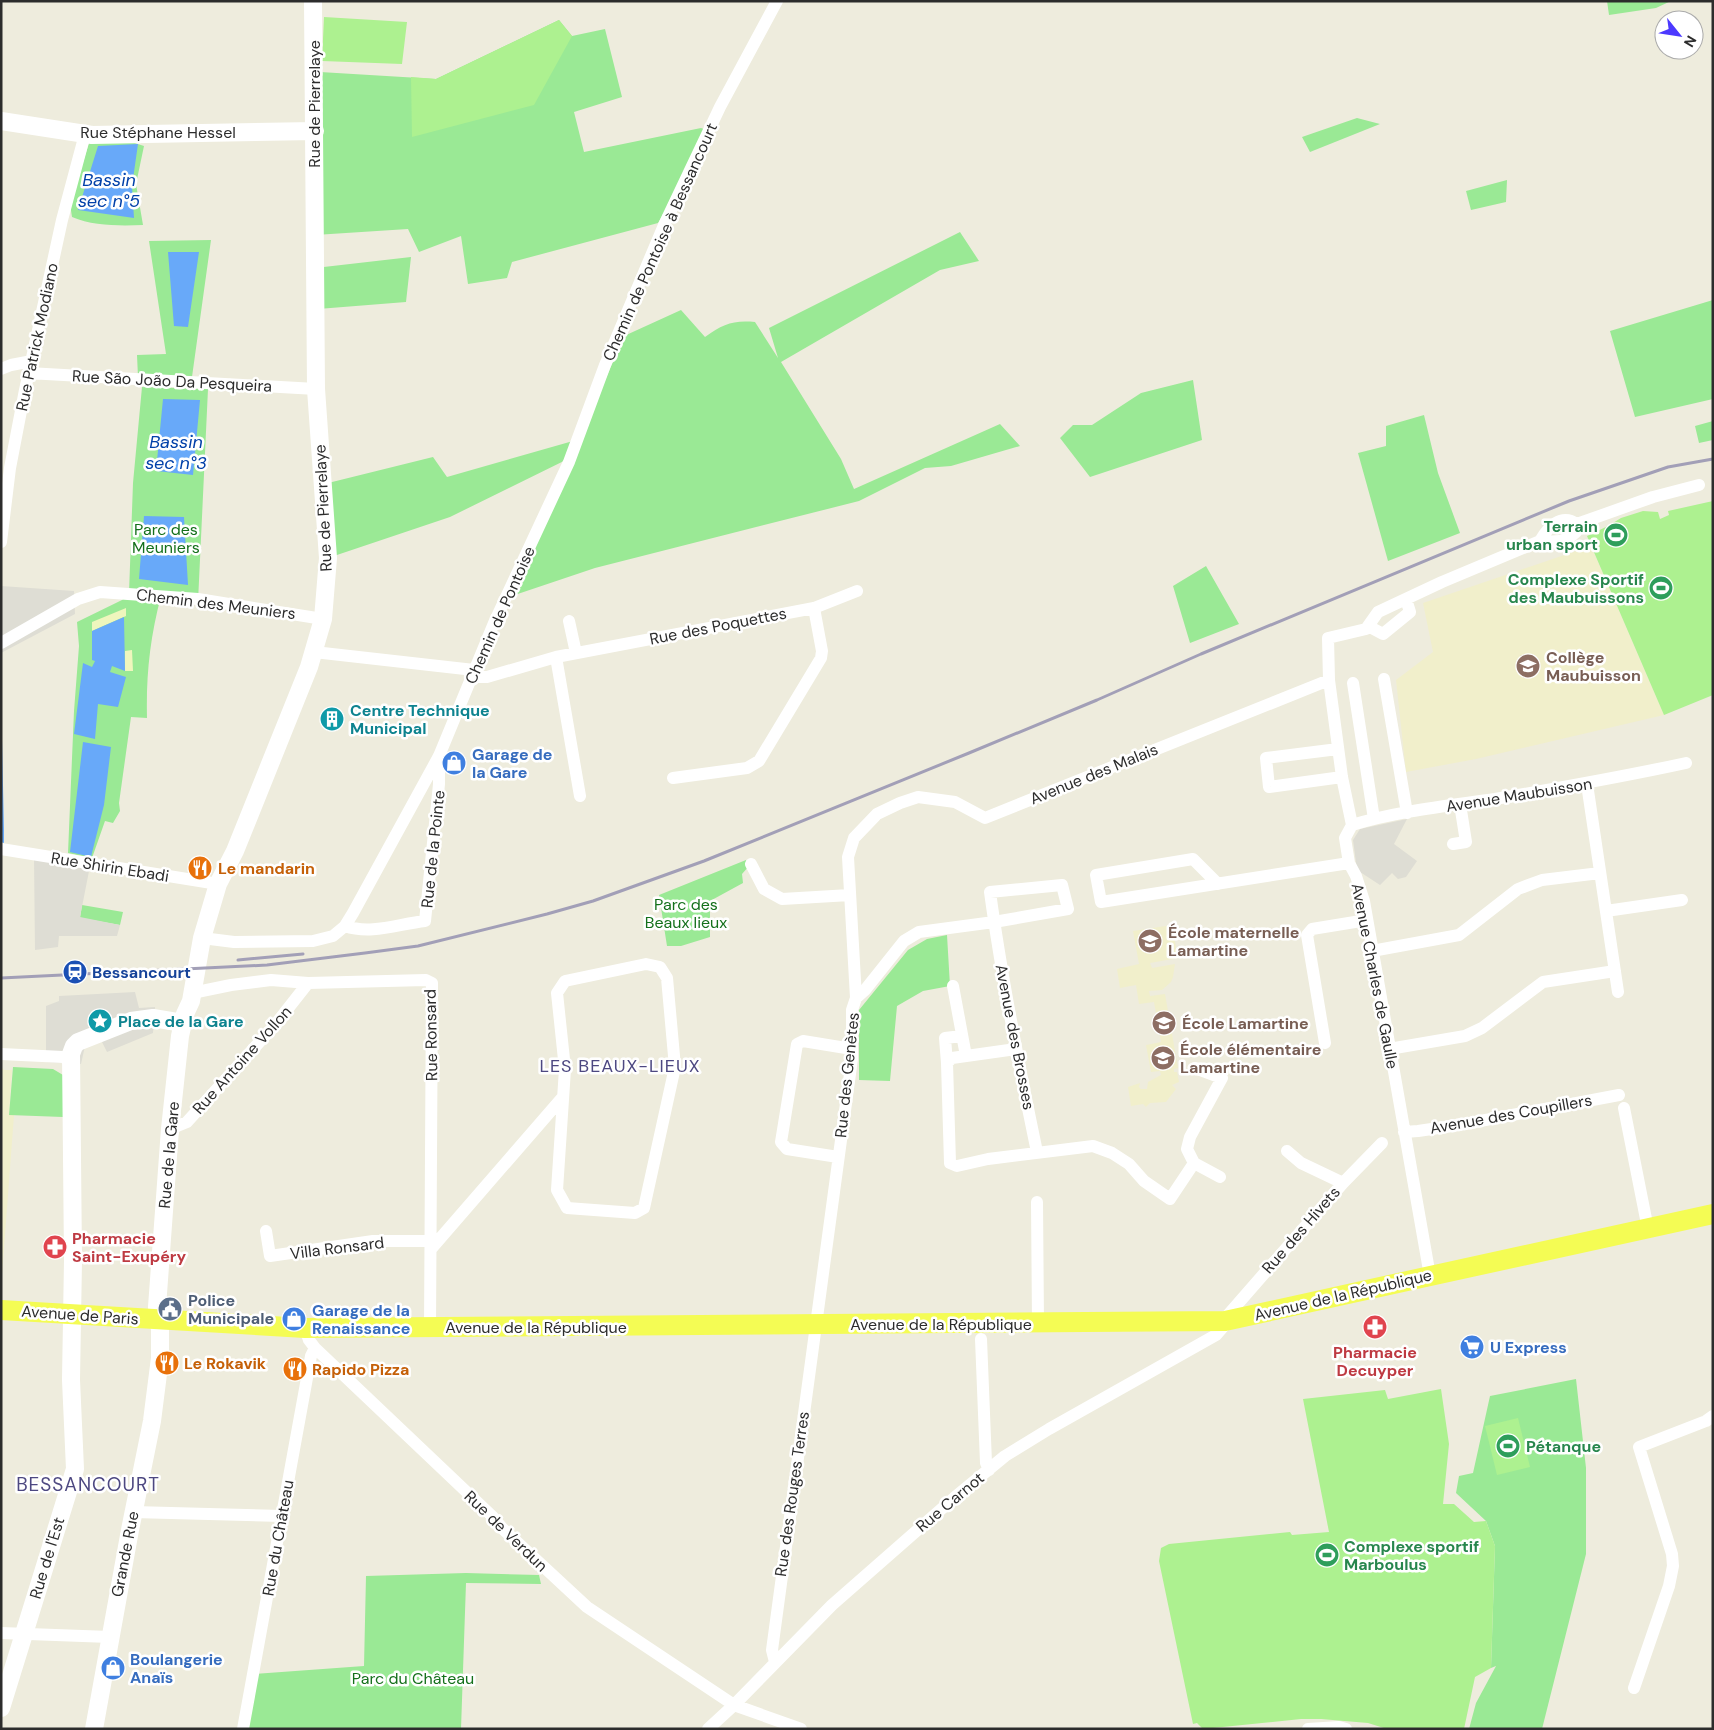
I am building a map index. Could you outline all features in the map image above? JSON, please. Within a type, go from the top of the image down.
[{"type":"main road","name":"Rue de Pierrelaye","points":[[192,992],[202,938],[218,884],[235,851],[309,667],[323,619],[328,558],[316,388],[313,1]]},
{"type":"main road","name":"Rue Stéphane Hessel","points":[[1,121],[85,134],[315,131]]},
{"type":"main road","name":"Rue de la Gare","points":[[158,1320],[157,1310],[170,1129],[180,1036],[192,992]]},
{"type":"main road","points":[[71,1062],[74,1046],[78,1042],[131,1020],[154,1018],[183,1023]]},
{"type":"main road","name":"Rue de l'Est","points":[[1,1708],[20,1634],[75,1469],[70,1380],[72,1314],[71,1062]]},
{"type":"main road","name":"Avenue de la République","points":[[158,1320],[305,1328],[1038,1323],[1213,1328],[1430,1276],[1713,1214]]},
{"type":"main road","name":"Avenue de Paris","points":[[1,1310],[158,1320]]},
{"type":"main road","name":"Grande Rue","points":[[94,1729],[133,1512],[152,1421],[160,1358],[160,1328],[158,1320]]},
{"type":"street","name":"Chemin de Pontoise à Bessancourt","points":[[568,462],[605,364],[664,225],[720,107],[777,1]]},
{"type":"street","name":"Rue Patrick Modiano","points":[[1,542],[10,468],[30,367],[62,220],[85,134]]},
{"type":"street","name":"Rue São João Da Pesqueira","points":[[1,369],[11,365],[316,388]]},
{"type":"street","name":"Chemin de Pontoise","points":[[345,926],[439,756],[473,674],[568,462]]},
{"type":"street","points":[[1577,524],[1653,497],[1700,485]]},
{"type":"street","points":[[1540,541],[1553,524],[1566,519],[1577,524]]},
{"type":"street","points":[[1406,599],[1410,612],[1383,634],[1368,626],[1378,612],[1406,599],[1540,541],[1566,541],[1576,532],[1577,524]]},
{"type":"street","name":"Rue des Poquettes","points":[[314,652],[487,677],[556,657],[814,608],[857,591]]},
{"type":"street","name":"Chemin des Meuniers","points":[[1,643],[78,599],[100,592],[198,599],[323,619]]},
{"type":"street","points":[[673,778],[747,768],[759,761],[821,658],[821,641],[814,608]]},
{"type":"street","points":[[569,621],[576,653]]},
{"type":"street","name":"Avenue Charles de Gaulle","points":[[1368,626],[1366,629],[1328,638],[1329,680],[1342,777],[1352,825],[1345,838],[1349,863],[1362,892],[1430,1276]]},
{"type":"street","points":[[556,657],[580,796]]},
{"type":"street","points":[[1384,679],[1406,813]]},
{"type":"street","name":"Avenue des Malais","points":[[863,827],[877,814],[918,797],[955,802],[985,818],[1329,680]]},
{"type":"street","points":[[1354,683],[1374,819]]},
{"type":"street","points":[[1338,749],[1266,758],[1269,787],[1342,777]]},
{"type":"street","name":"Rue de la Pointe","points":[[345,926],[357,930],[369,930],[425,921],[439,784],[439,756]]},
{"type":"street","name":"Avenue Maubuisson","points":[[1352,825],[1406,813],[1587,784],[1686,763]]},
{"type":"street","points":[[1587,784],[1618,992]]},
{"type":"street","points":[[1453,844],[1466,842],[1460,804]]},
{"type":"street","name":"Rue des Genètes","points":[[815,1325],[852,1049],[852,1010],[856,998],[848,857],[854,838],[863,827]]},
{"type":"street","name":"Rue Shirin Ebadi","points":[[1,849],[218,884]]},
{"type":"street","points":[[1218,884],[1193,859],[1096,875],[1101,902],[1218,884],[1349,863]]},
{"type":"street","points":[[751,864],[764,889],[782,899],[850,895]]},
{"type":"street","points":[[1372,952],[1459,935],[1518,889],[1542,880],[1600,873]]},
{"type":"street","name":"Avenue des Brosses","points":[[856,998],[866,990],[904,941],[919,932],[994,922],[1068,909],[1062,884],[990,892],[994,922],[1016,1049],[1037,1152]]},
{"type":"street","points":[[1606,911],[1682,900]]},
{"type":"street","points":[[1325,1043],[1307,934],[1312,929],[1367,920]]},
{"type":"street","points":[[202,938],[234,942],[312,941],[333,936],[345,926]]},
{"type":"street","points":[[431,1245],[562,1098],[565,1069],[557,993],[565,981],[646,964],[660,967],[667,978],[675,1067],[644,1208],[636,1213],[567,1208],[557,1190],[562,1098]]},
{"type":"street","points":[[1389,1049],[1465,1036],[1482,1028],[1543,982],[1616,971]]},
{"type":"street","name":"Rue Ronsard","points":[[192,992],[271,980],[308,983],[426,980],[432,983],[430,1328]]},
{"type":"street","name":"Rue Antoine Vollon","points":[[170,1129],[187,1122],[275,1025],[308,983]]},
{"type":"street","points":[[953,986],[966,1056]]},
{"type":"street","points":[[962,1036],[945,1038],[950,1163],[957,1166],[1037,1152],[1093,1146],[1112,1153],[1130,1164],[1144,1181],[1170,1199],[1194,1163]]},
{"type":"street","points":[[838,1157],[787,1149],[781,1142],[797,1044],[803,1041],[852,1049]]},
{"type":"street","points":[[947,1063],[952,1058],[1016,1049]]},
{"type":"street","points":[[1,1054],[64,1057],[71,1062]]},
{"type":"street","points":[[1195,1068],[1222,1078],[1190,1137],[1187,1149],[1194,1163],[1220,1177]]},
{"type":"street","name":"Avenue des Coupillers","points":[[1404,1132],[1459,1125],[1619,1095]]},
{"type":"street","points":[[1624,1108],[1648,1229]]},
{"type":"street","name":"Rue des Hivets","points":[[1213,1328],[1228,1314],[1343,1183],[1382,1144]]},
{"type":"street","points":[[1287,1152],[1301,1163],[1343,1183]]},
{"type":"street","points":[[1037,1202],[1038,1323]]},
{"type":"street","name":"Villa Ronsard","points":[[266,1231],[270,1256],[373,1241],[431,1245]]},
{"type":"street","name":"Rue des Rouges Terres","points":[[775,1662],[772,1650],[815,1325]]},
{"type":"street","name":"Rue de Verdun","points":[[305,1328],[308,1340],[315,1348],[587,1607],[734,1705],[801,1729]]},
{"type":"street","name":"Rue Carnot","points":[[708,1729],[832,1605],[1006,1456],[1213,1328]]},
{"type":"street","points":[[981,1339],[986,1463],[989,1470]]},
{"type":"street","name":"Rue du Château","points":[[243,1729],[311,1356],[315,1348]]},
{"type":"street","points":[[1634,1688],[1670,1586],[1673,1566],[1672,1554],[1639,1446],[1706,1421],[1713,1416]]},
{"type":"street","points":[[133,1512],[282,1516]]},
{"type":"street","points":[[1,1633],[110,1637]]},
{"type":"street","points":[[1308,1729],[1339,1727],[1346,1729]]},
{"type":"shaded area","name":"Collège Maubuisson","points":[[1591,546],[1664,715],[1476,759],[1406,772],[1396,680],[1433,652],[1423,603]]},
{"type":"shaded area","points":[[1,586],[74,591],[75,614],[1,653]]},
{"type":"shaded area","points":[[1407,819],[1394,844],[1417,861],[1406,877],[1398,879],[1392,873],[1380,885],[1357,870],[1353,840],[1360,829]]},
{"type":"shaded area","points":[[34,858],[90,866],[80,917],[120,925],[117,936],[59,936],[58,947],[35,950]]},
{"type":"shaded area","name":"École Lamartine","points":[[1172,925],[1178,958],[1150,963],[1152,968],[1175,964],[1173,977],[1171,982],[1162,990],[1149,991],[1150,996],[1165,994],[1178,1068],[1174,1069],[1174,1072],[1177,1072],[1179,1082],[1172,1085],[1176,1089],[1166,1102],[1150,1103],[1146,1107],[1143,1104],[1131,1106],[1128,1087],[1140,1083],[1139,1087],[1141,1089],[1147,1089],[1148,1082],[1161,1075],[1160,1071],[1151,1072],[1146,1045],[1161,1042],[1154,1002],[1139,1004],[1136,985],[1120,988],[1117,969],[1139,964],[1133,931]]},
{"type":"shaded area","name":"Place de la Gare","points":[[135,992],[139,1008],[155,1007],[153,1033],[107,1052],[101,1040],[85,1046],[81,1064],[46,1062],[46,1006],[59,1001],[59,996]]},
{"type":"shaded area","points":[[1,1066],[4,1070],[12,1070],[9,1114],[14,1115],[1,1288]]},
{"type":"green space","points":[[1607,1],[1671,1],[1656,8],[1609,15]]},
{"type":"green space","points":[[324,17],[407,22],[402,64],[322,61]]},
{"type":"green space","points":[[559,20],[572,36],[605,29],[622,97],[574,112],[584,152],[701,128],[712,132],[658,223],[512,262],[507,278],[468,284],[461,236],[419,252],[408,229],[315,235],[320,72],[436,79]]},
{"type":"green space","points":[[559,20],[572,36],[534,105],[412,137],[411,77],[436,79]]},
{"type":"green space","points":[[1357,118],[1380,124],[1310,152],[1302,137]]},
{"type":"green space","name":"Bassin sec n°5","points":[[116,137],[144,146],[136,184],[143,225],[98,224],[72,217],[70,204],[89,143]]},
{"type":"green space","points":[[1507,180],[1506,202],[1471,210],[1466,191]]},
{"type":"green space","points":[[960,232],[979,261],[940,270],[781,362],[841,459],[854,489],[1000,424],[1020,446],[951,466],[925,468],[859,501],[595,568],[506,598],[574,456],[450,517],[328,558],[320,485],[433,457],[447,477],[580,439],[624,336],[681,310],[705,337],[728,324],[755,322],[778,358],[769,328]]},
{"type":"green space","points":[[211,240],[192,377],[138,377],[137,355],[166,354],[149,241]]},
{"type":"green space","points":[[411,257],[406,302],[318,309],[315,268]]},
{"type":"green space","points":[[1713,300],[1713,399],[1635,417],[1610,331]]},
{"type":"green space","points":[[1193,380],[1202,440],[1090,477],[1060,438],[1073,425],[1092,425],[1141,393]]},
{"type":"green space","name":"Parc des Meuniers","points":[[142,387],[208,389],[198,602],[161,596],[150,657],[147,687],[147,718],[131,717],[119,803],[120,811],[113,823],[105,821],[92,858],[68,853],[74,711],[79,646],[77,622],[122,600],[129,593],[133,483]]},
{"type":"green space","points":[[1424,415],[1438,473],[1460,533],[1388,561],[1358,453],[1386,446],[1386,426]]},
{"type":"green space","points":[[1713,421],[1713,440],[1699,443],[1695,426]]},
{"type":"green space","name":"Complexe Sportif des Maubuissons","points":[[1713,501],[1713,695],[1664,715],[1587,536],[1621,518],[1643,511],[1658,512],[1660,519],[1669,515],[1668,511]]},
{"type":"green space","points":[[1206,566],[1239,624],[1190,643],[1173,586]]},
{"type":"green space","name":"Parc des Beaux lieux","points":[[746,860],[749,866],[742,874],[743,883],[710,901],[710,937],[681,946],[667,946],[659,895]]},
{"type":"green space","points":[[82,905],[123,912],[120,925],[80,918]]},
{"type":"green space","points":[[947,935],[950,986],[923,991],[897,1006],[890,1081],[859,1080],[859,1010],[908,950],[927,939]]},
{"type":"green space","points":[[13,1067],[53,1069],[63,1075],[63,1117],[9,1115]]},
{"type":"green space","points":[[1576,1379],[1586,1468],[1586,1554],[1542,1729],[1469,1729],[1476,1703],[1496,1666],[1491,1668],[1495,1546],[1486,1521],[1456,1493],[1459,1476],[1473,1473],[1490,1396]]},
{"type":"green space","name":"Complexe sportif Marboulus","points":[[1441,1389],[1449,1444],[1443,1504],[1454,1504],[1474,1522],[1486,1521],[1495,1546],[1491,1668],[1475,1677],[1464,1729],[1387,1729],[1368,1723],[1321,1719],[1301,1719],[1203,1729],[1197,1723],[1193,1724],[1159,1561],[1161,1548],[1169,1544],[1290,1532],[1292,1535],[1329,1532],[1303,1399],[1385,1390],[1388,1399]]},
{"type":"green space","name":"Pétanque","points":[[1518,1418],[1530,1467],[1497,1475],[1485,1426]]},
{"type":"green space","name":"Parc du Château","points":[[466,1573],[539,1575],[541,1584],[466,1583],[461,1729],[243,1729],[253,1674],[364,1666],[366,1576]]},
{"type":"sand","points":[[126,608],[126,616],[92,631],[92,622]]},
{"type":"sand","points":[[132,650],[133,671],[125,671],[125,651]]},
{"type":"water","name":"Bassin sec n°5","points":[[138,144],[132,186],[134,218],[78,210],[98,146]]},
{"type":"water","points":[[168,252],[199,252],[188,327],[174,326]]},
{"type":"water","name":"Bassin sec n°3","points":[[163,399],[200,400],[193,475],[156,471]]},
{"type":"water","points":[[144,516],[184,517],[188,585],[139,579]]},
{"type":"water","points":[[124,617],[125,671],[112,666],[110,672],[126,677],[118,707],[98,704],[95,739],[74,734],[83,663],[92,667],[95,661],[92,660],[92,631]]},
{"type":"water","points":[[1,696],[4,830],[4,843],[1,842]]},
{"type":"water","points":[[83,742],[111,747],[104,805],[91,857],[70,852]]},
{"type":"railway","points":[[1,978],[267,965],[365,953],[418,946],[593,901],[704,861],[969,753],[1569,501],[1668,467],[1713,459]]},
{"type":"railway","points":[[238,960],[303,954]]},
{"type":"place","name":"Terrain urban sport","points":[[1616,535]]},
{"type":"place","name":"Complexe Sportif des Maubuissons","points":[[1661,588]]},
{"type":"place","name":"Collège Maubuisson","points":[[1528,666]]},
{"type":"place","name":"Centre Technique Municipal","points":[[332,719]]},
{"type":"place","name":"Garage de la Gare","points":[[454,763]]},
{"type":"place","name":"Le mandarin","points":[[200,868]]},
{"type":"place","name":"École maternelle Lamartine","points":[[1150,941]]},
{"type":"place","name":"Bessancourt","points":[[75,972]]},
{"type":"place","name":"Place de la Gare","points":[[100,1021]]},
{"type":"place","name":"École Lamartine","points":[[1164,1023]]},
{"type":"place","name":"École élémentaire Lamartine","points":[[1163,1058]]},
{"type":"place","name":"Pharmacie Saint-Exupéry","points":[[55,1247]]},
{"type":"place","name":"Police Municipale","points":[[170,1309]]},
{"type":"place","name":"Garage de la Renaissance","points":[[294,1319]]},
{"type":"place","name":"Pharmacie Decuyper","points":[[1375,1327]]},
{"type":"place","name":"U Express","points":[[1472,1347]]},
{"type":"place","name":"Le Rokavik","points":[[167,1363]]},
{"type":"place","name":"Rapido Pizza","points":[[295,1369]]},
{"type":"place","name":"Pétanque","points":[[1508,1446]]},
{"type":"place","name":"Complexe sportif Marboulus","points":[[1327,1555]]},
{"type":"place","name":"Boulangerie Anaïs","points":[[113,1668]]},
{"type":"district","name":"LES BEAUX-LIEUX","points":[[620,1066]]},
{"type":"district","name":"BESSANCOURT","points":[[88,1484]]}]
